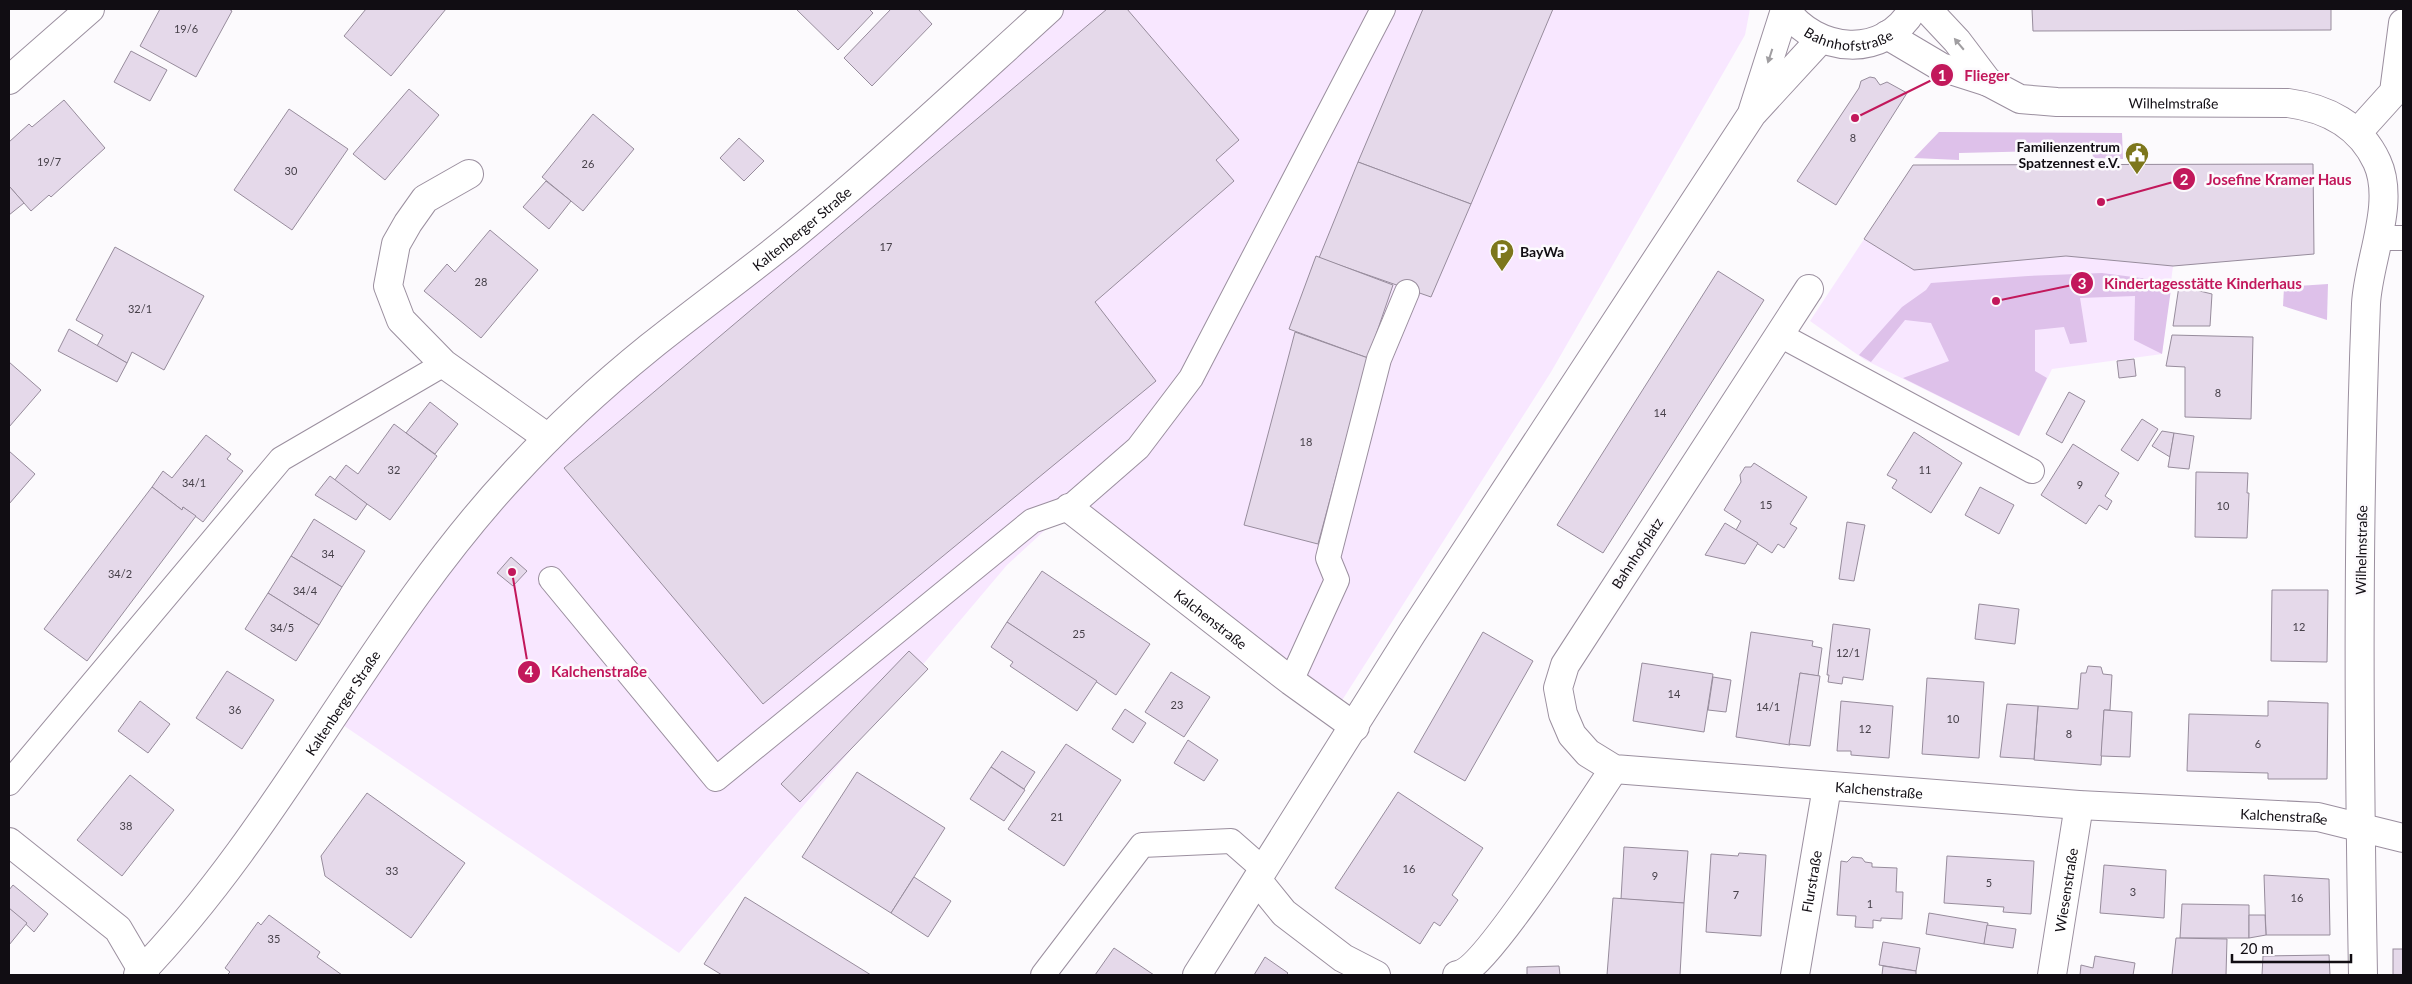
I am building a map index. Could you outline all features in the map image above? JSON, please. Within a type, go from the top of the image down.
[{"type":"street","points":[[9,80],[90,9]]},
{"type":"street","name":"Kaltenberger Straße","points":[[9,842],[118,929],[142,974],[196,911],[235,861],[331,717],[448,551],[511,477],[548,438],[647,350],[788,240],[898,147],[1049,9]]},
{"type":"street","points":[[1752,114],[1785,9]]},
{"type":"street","name":"Bahnhofstraße","points":[[1785,9],[1806,31],[1820,40],[1837,44],[1855,45],[1871,42],[1887,35],[1901,24],[1913,9]]},
{"type":"street","name":"Wilhelmstraße","points":[[1926,9],[1957,41],[1988,82]]},
{"type":"street","points":[[2357,133],[2394,92],[2403,23]]},
{"type":"street","name":"Wilhelmstraße","points":[[1887,35],[1941,67],[1988,82],[2020,99],[2056,102],[2288,103],[2308,106],[2337,117],[2357,133],[2377,162],[2384,189],[2390,238],[2366,300],[2360,540],[2360,828],[2363,975]]},
{"type":"street","points":[[1198,975],[1355,727],[1412,633],[1752,114],[1820,40]]},
{"type":"street","points":[[469,174],[426,199],[408,222],[396,244],[388,286],[402,320],[444,364],[548,438]]},
{"type":"street","name":"Bahnhofplatz","points":[[1614,769],[1588,753],[1572,735],[1564,714],[1558,688],[1565,666],[1809,289]]},
{"type":"street","name":"Kalchenstraße","points":[[1069,508],[1291,681],[1355,727]]},
{"type":"street","points":[[1460,975],[1508,926],[1614,769]]},
{"type":"street","name":"Kalchenstraße","points":[[1614,769],[1827,787],[2079,805],[2318,817],[2403,838]]},
{"type":"street","name":"Flurstraße","points":[[1795,975],[1827,787]]},
{"type":"street","name":"Wiesenstraße","points":[[2052,975],[2079,805]]},
{"type":"street","points":[[1261,876],[1284,913],[1343,958],[1376,975]]},
{"type":"lane","points":[[551,579],[716,779],[1032,521],[1069,508],[1138,448],[1192,378],[1383,9]]},
{"type":"lane","points":[[1291,681],[1336,580],[1328,558],[1379,359],[1407,292]]},
{"type":"lane","points":[[1780,335],[2032,471]]},
{"type":"lane","points":[[9,783],[281,459],[444,364]]},
{"type":"lane","points":[[1043,975],[1142,845],[1231,842],[1261,876]]},
{"type":"shaded area","name":"BayWa","points":[[1049,9],[1750,9],[1745,35],[1551,372],[1334,713],[1069,508],[1007,565],[679,953],[331,717],[511,477]]},
{"type":"shaded area","points":[[1939,132],[2122,133],[2123,159],[2093,158],[2092,150],[1959,153],[1959,160],[1914,158]]},
{"type":"shaded area","points":[[2313,164],[2314,254],[2173,266],[2162,354],[2052,369],[2019,436],[1865,360],[1810,321],[1913,165]]},
{"type":"shaded area","points":[[2102,273],[2172,282],[2162,354],[2134,340],[2135,296],[2080,298],[2087,342],[2070,344],[2064,327],[2035,330],[2035,371],[2047,378],[2019,436],[1903,378],[1949,361],[1931,323],[1905,320],[1871,362],[1859,355],[1902,307],[1926,290],[1931,283]]},
{"type":"shaded area","points":[[2328,284],[2327,320],[2283,306],[2284,287]]},
{"type":"building","points":[[160,9],[229,9],[232,11],[196,77],[140,46]]},
{"type":"building","points":[[366,9],[446,9],[391,76],[344,36]]},
{"type":"building","points":[[796,9],[869,9],[873,13],[838,50]]},
{"type":"building","points":[[891,9],[918,9],[932,24],[872,86],[844,58]]},
{"type":"building","points":[[1107,9],[1127,9],[1239,140],[1216,160],[1234,181],[1095,302],[1156,381],[763,704],[564,468]]},
{"type":"building","points":[[1423,9],[1553,9],[1471,204],[1358,162]]},
{"type":"building","points":[[2032,9],[2331,9],[2331,30],[2033,31]]},
{"type":"building","points":[[131,51],[167,70],[150,101],[114,82]]},
{"type":"building","points":[[1870,77],[1875,78],[1880,85],[1887,82],[1907,93],[1836,205],[1797,181],[1859,88],[1861,81]]},
{"type":"building","points":[[409,89],[439,115],[385,180],[353,154]]},
{"type":"building","points":[[64,100],[105,148],[51,197],[49,195],[31,211],[9,186],[9,142],[29,124],[32,127]]},
{"type":"building","points":[[289,109],[348,149],[292,230],[234,190]]},
{"type":"building","points":[[593,114],[634,149],[583,211],[542,177]]},
{"type":"building","points":[[739,138],[764,161],[744,181],[720,158]]},
{"type":"building","points":[[1358,162],[1471,204],[1431,297],[1319,258]]},
{"type":"building","points":[[2313,164],[2314,254],[2173,266],[2066,256],[1914,270],[1864,239],[1913,165]]},
{"type":"building","points":[[546,181],[571,201],[549,229],[523,207]]},
{"type":"building","points":[[9,186],[24,203],[9,215]]},
{"type":"building","points":[[490,230],[538,270],[481,338],[424,291],[447,264],[455,272]]},
{"type":"building","points":[[115,247],[204,296],[164,370],[132,352],[127,363],[97,346],[103,335],[76,320]]},
{"type":"building","points":[[1316,256],[1393,285],[1368,358],[1289,329]]},
{"type":"building","points":[[1718,271],[1764,300],[1603,553],[1557,525]]},
{"type":"building","points":[[2179,286],[2212,294],[2210,326],[2173,326]]},
{"type":"building","points":[[69,329],[127,363],[117,382],[58,351]]},
{"type":"building","points":[[1295,332],[1368,358],[1318,544],[1244,525]]},
{"type":"building","points":[[2172,335],[2253,337],[2251,419],[2185,417],[2185,367],[2166,366]]},
{"type":"building","points":[[2134,359],[2136,376],[2119,378],[2117,361]]},
{"type":"building","points":[[9,362],[41,390],[9,427]]},
{"type":"building","points":[[2069,392],[2085,401],[2062,443],[2046,434]]},
{"type":"building","points":[[430,402],[458,424],[435,454],[406,433]]},
{"type":"building","points":[[2142,419],[2158,429],[2138,461],[2121,450]]},
{"type":"building","points":[[394,424],[437,456],[390,520],[334,481],[346,465],[358,474]]},
{"type":"building","points":[[2162,431],[2174,433],[2170,457],[2152,446]]},
{"type":"building","points":[[1914,432],[1962,463],[1931,513],[1892,488],[1897,480],[1887,475]]},
{"type":"building","points":[[2174,433],[2194,436],[2189,469],[2168,467]]},
{"type":"building","points":[[206,435],[231,454],[227,459],[243,471],[203,522],[183,507],[182,510],[152,487],[163,471],[172,478]]},
{"type":"building","points":[[2073,444],[2119,473],[2105,496],[2112,501],[2107,510],[2099,505],[2086,524],[2041,495]]},
{"type":"building","points":[[9,451],[35,474],[9,504]]},
{"type":"building","points":[[1754,463],[1807,497],[1790,524],[1797,528],[1784,548],[1778,544],[1772,553],[1736,530],[1741,521],[1724,510],[1741,482],[1740,475],[1745,467],[1751,467]]},
{"type":"building","points":[[2196,472],[2248,473],[2247,538],[2195,537]]},
{"type":"building","points":[[330,476],[367,504],[356,520],[315,495]]},
{"type":"building","points":[[152,487],[182,510],[183,507],[196,516],[87,661],[44,629]]},
{"type":"building","points":[[1980,487],[2014,505],[1999,534],[1965,515]]},
{"type":"building","points":[[314,519],[365,551],[342,587],[291,556]]},
{"type":"building","points":[[1847,522],[1865,525],[1854,581],[1839,579]]},
{"type":"building","points":[[1725,523],[1758,543],[1745,564],[1705,555]]},
{"type":"building","points":[[291,556],[342,587],[319,625],[268,593]]},
{"type":"building","points":[[511,557],[527,571],[513,586],[497,573]]},
{"type":"building","points":[[1042,571],[1150,644],[1116,695],[1007,622]]},
{"type":"building","points":[[2272,590],[2328,590],[2327,662],[2271,661]]},
{"type":"building","points":[[268,593],[319,625],[296,661],[245,629]]},
{"type":"building","points":[[1979,604],[2019,609],[2015,644],[1975,639]]},
{"type":"building","points":[[1007,622],[1097,681],[1077,711],[1010,666],[1013,662],[991,647]]},
{"type":"building","points":[[1833,624],[1870,629],[1863,680],[1843,677],[1842,684],[1828,682],[1829,675],[1827,675]]},
{"type":"building","points":[[1483,632],[1533,661],[1465,781],[1414,752]]},
{"type":"building","points":[[1751,632],[1813,641],[1812,646],[1822,648],[1818,676],[1800,673],[1790,745],[1736,737]]},
{"type":"building","points":[[909,651],[928,669],[800,802],[781,784]]},
{"type":"building","points":[[1642,663],[1713,674],[1704,732],[1633,721]]},
{"type":"building","points":[[2088,666],[2101,667],[2103,674],[2112,675],[2110,710],[2104,710],[2101,765],[2034,760],[2038,706],[2078,709],[2081,673],[2086,673]]},
{"type":"building","points":[[227,671],[274,700],[242,749],[196,718]]},
{"type":"building","points":[[1171,672],[1210,697],[1184,737],[1145,712]]},
{"type":"building","points":[[1800,673],[1820,676],[1810,746],[1789,744]]},
{"type":"building","points":[[1713,677],[1731,680],[1726,712],[1708,710]]},
{"type":"building","points":[[1927,678],[1984,682],[1979,758],[1922,754]]},
{"type":"building","points":[[140,701],[170,724],[148,753],[118,731]]},
{"type":"building","points":[[1841,701],[1893,706],[1889,758],[1851,755],[1851,751],[1837,751]]},
{"type":"building","points":[[2268,701],[2328,703],[2327,779],[2268,779],[2268,773],[2187,771],[2189,714],[2268,716]]},
{"type":"building","points":[[2007,704],[2038,706],[2034,759],[2000,757]]},
{"type":"building","points":[[1125,709],[1146,723],[1133,743],[1112,729]]},
{"type":"building","points":[[2104,710],[2132,712],[2130,757],[2101,756]]},
{"type":"building","points":[[1188,740],[1218,760],[1204,781],[1174,763]]},
{"type":"building","points":[[1066,744],[1121,780],[1064,866],[1008,829]]},
{"type":"building","points":[[1002,751],[1035,772],[1024,789],[991,767]]},
{"type":"building","points":[[991,767],[1025,790],[1004,821],[970,799]]},
{"type":"building","points":[[857,772],[945,828],[891,913],[802,857]]},
{"type":"building","points":[[130,775],[174,810],[122,876],[77,840]]},
{"type":"building","points":[[1398,792],[1483,848],[1452,895],[1458,900],[1440,926],[1434,922],[1420,944],[1335,888]]},
{"type":"building","points":[[367,793],[465,863],[411,938],[325,876],[321,856]]},
{"type":"building","points":[[1624,847],[1688,851],[1684,903],[1621,899]]},
{"type":"building","points":[[1739,853],[1766,855],[1761,936],[1706,932],[1711,854],[1738,856]]},
{"type":"building","points":[[1947,856],[2034,861],[2031,914],[2003,912],[2004,907],[1944,903]]},
{"type":"building","points":[[1852,857],[1862,858],[1865,862],[1872,863],[1872,867],[1897,868],[1896,892],[1903,892],[1902,919],[1881,918],[1881,921],[1873,920],[1873,928],[1855,927],[1856,916],[1837,915],[1841,861],[1847,862]]},
{"type":"building","points":[[2104,865],[2166,870],[2164,918],[2100,913]]},
{"type":"building","points":[[2264,875],[2329,879],[2330,935],[2266,935]]},
{"type":"building","points":[[914,877],[951,901],[928,937],[891,913]]},
{"type":"building","points":[[13,885],[48,914],[34,932],[9,908],[9,890]]},
{"type":"building","points":[[745,897],[871,975],[722,975],[704,964]]},
{"type":"building","points":[[1613,898],[1684,903],[1680,975],[1607,975]]},
{"type":"building","points":[[2182,904],[2249,905],[2249,938],[2180,938]]},
{"type":"building","points":[[9,908],[27,923],[9,945]]},
{"type":"building","points":[[1929,913],[1988,923],[1984,944],[1926,934]]},
{"type":"building","points":[[269,915],[320,952],[317,957],[342,975],[227,975],[230,972],[225,968],[258,922],[261,925]]},
{"type":"building","points":[[2249,915],[2265,915],[2266,935],[2249,938]]},
{"type":"building","points":[[1987,925],[2016,929],[2013,948],[1984,944]]},
{"type":"building","points":[[2176,938],[2227,939],[2226,975],[2172,975]]},
{"type":"building","points":[[1883,942],[1920,948],[1916,971],[1879,965]]},
{"type":"building","points":[[1114,948],[1154,975],[1095,975]]},
{"type":"building","points":[[2393,949],[2403,949],[2403,975],[2393,975]]},
{"type":"building","points":[[2329,955],[2330,975],[2262,975],[2263,956]]},
{"type":"building","points":[[2095,956],[2135,963],[2133,975],[2080,975],[2081,965],[2093,968]]},
{"type":"building","points":[[1265,957],[1288,973],[1286,975],[1254,975]]},
{"type":"building","points":[[1559,966],[1560,975],[1527,975],[1527,967]]},
{"type":"building","points":[[1883,966],[1916,971],[1916,975],[1882,975]]},
{"type":"place","name":"Flieger","points":[[1855,118]]},
{"type":"place","name":"Familienzentrum Spatzennest e.V.","points":[[2137,175]]},
{"type":"place","name":"Josefine Kramer Haus","points":[[2101,202]]},
{"type":"place","name":"BayWa","points":[[1502,272]]},
{"type":"place","name":"Kindertagesstätte Kinderhaus","points":[[1996,301]]},
{"type":"place","name":"Kalchenstraße","points":[[512,572]]}]
